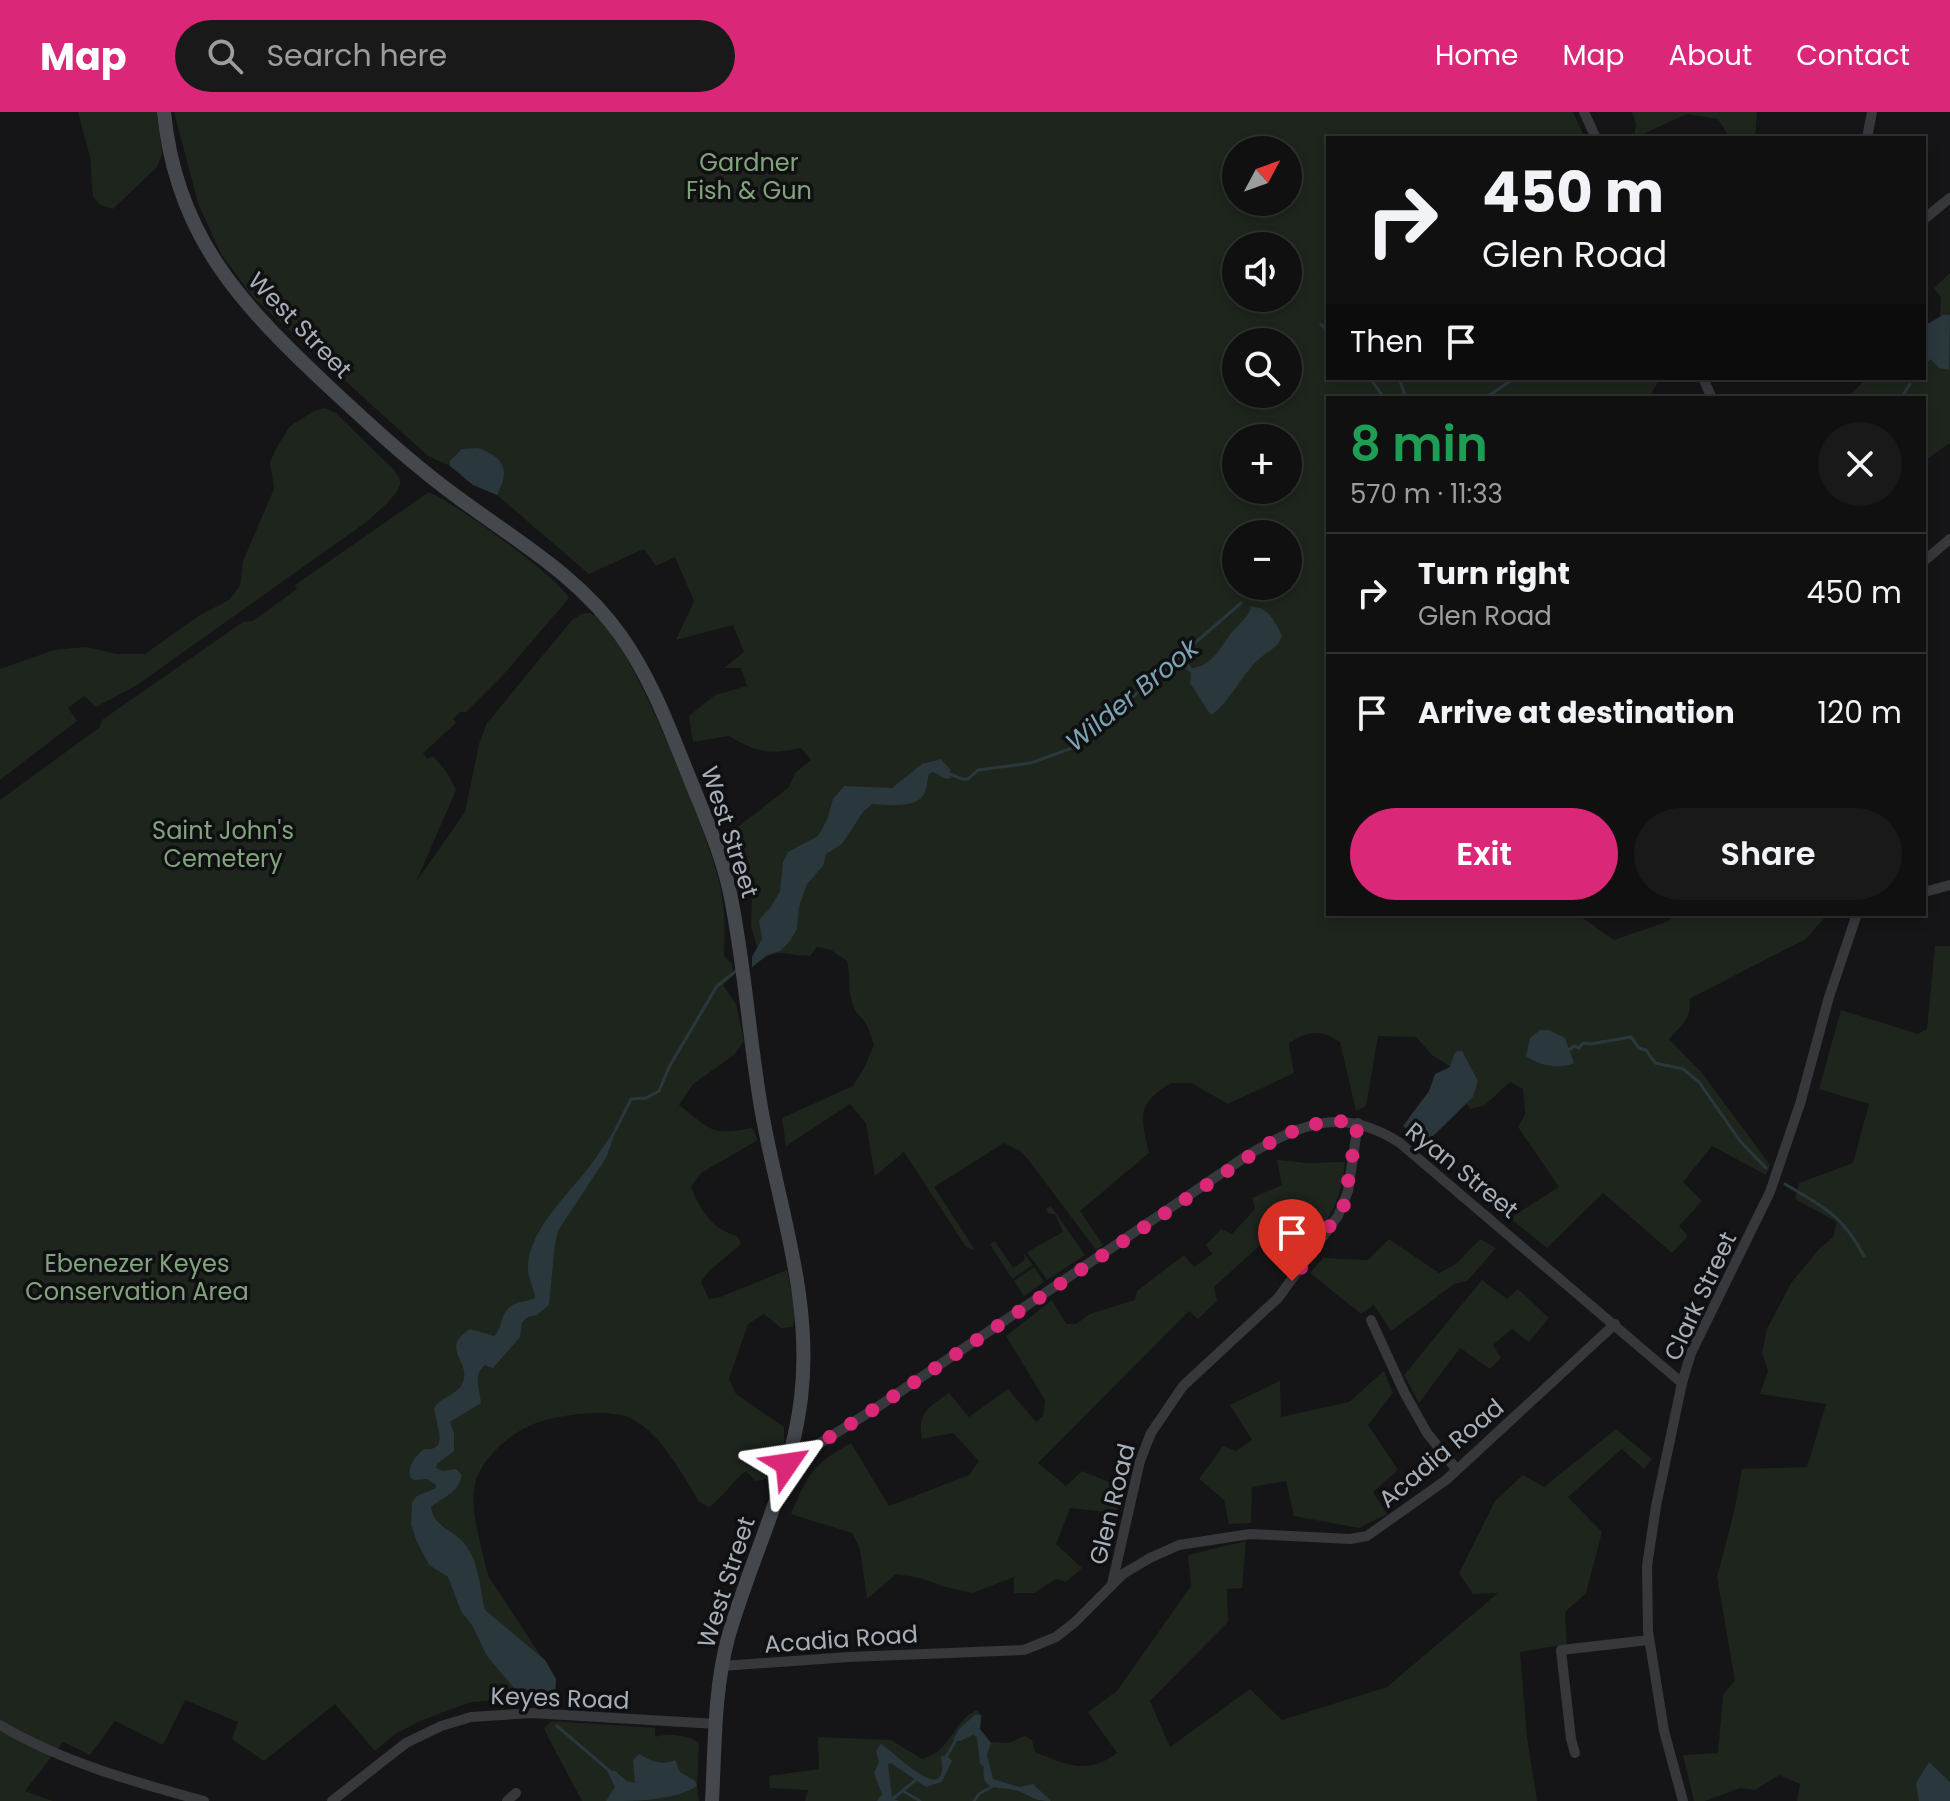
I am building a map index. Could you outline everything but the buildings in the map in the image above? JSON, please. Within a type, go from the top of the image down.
[{"type":"main road","name":"West Street","points":[[164,112],[172,163],[195,221],[214,260],[249,309],[408,458],[569,578],[602,612],[624,639],[661,706],[717,846],[731,895],[761,1109],[802,1308],[802,1390],[795,1433],[776,1503],[738,1607],[722,1666],[712,1801]]},
{"type":"street","points":[[1584,112],[1595,136]]},
{"type":"street","points":[[1867,136],[1872,112]]},
{"type":"street","points":[[1926,217],[1950,198]]},
{"type":"street","points":[[1926,557],[1950,539]]},
{"type":"street","points":[[1926,891],[1950,885]]},
{"type":"street","name":"Clark Street","points":[[1683,1801],[1664,1731],[1649,1640],[1646,1592],[1650,1541],[1682,1383],[1703,1326],[1753,1231],[1775,1177],[1856,916]]},
{"type":"street","name":"Ryan Street","points":[[787,1464],[879,1406],[1266,1145],[1296,1129],[1337,1121],[1373,1128],[1400,1143],[1682,1383]]},
{"type":"street","name":"Glen Road","points":[[1112,1584],[1140,1461],[1151,1433],[1183,1386],[1278,1298],[1338,1216],[1348,1191],[1358,1123]]},
{"type":"street","points":[[1371,1320],[1404,1392],[1427,1433],[1457,1470]]},
{"type":"street","name":"Acadia Road","points":[[722,1666],[863,1656],[1024,1650],[1062,1633],[1112,1584],[1159,1553],[1200,1540],[1261,1533],[1350,1539],[1367,1536],[1457,1470],[1615,1324]]},
{"type":"street","points":[[1575,1753],[1561,1650],[1649,1640]]},
{"type":"street","name":"Keyes Road","points":[[332,1801],[406,1743],[441,1726],[471,1717],[531,1713],[717,1724]]},
{"type":"street","points":[[0,1725],[72,1760],[204,1801]]},
{"type":"street","points":[[507,1801],[516,1793]]},
{"type":"green space","points":[[78,112],[157,112],[162,154],[157,167],[113,209],[100,205],[93,197],[90,157]]},
{"type":"green space","name":"Gardner Fish & Gun","points":[[174,112],[1573,112],[1584,136],[1326,136],[1326,380],[1659,380],[1650,396],[1326,396],[1326,916],[1580,916],[1614,940],[1669,921],[1673,916],[1826,916],[1806,939],[1689,999],[1688,1016],[1669,1039],[1702,1073],[1770,1165],[1766,1175],[1712,1146],[1683,1182],[1702,1201],[1679,1226],[1688,1236],[1672,1253],[1603,1193],[1547,1248],[1510,1218],[1559,1187],[1518,1127],[1525,1114],[1523,1089],[1510,1082],[1485,1105],[1471,1109],[1466,1104],[1473,1097],[1454,1054],[1451,1067],[1432,1055],[1416,1037],[1378,1036],[1366,1106],[1356,1111],[1340,1042],[1314,1033],[1289,1043],[1294,1073],[1228,1104],[1191,1083],[1171,1083],[1151,1098],[1146,1105],[1143,1121],[1149,1153],[1080,1211],[1103,1245],[1096,1250],[1027,1158],[1004,1143],[934,1187],[975,1250],[966,1247],[904,1152],[875,1176],[866,1123],[850,1104],[786,1146],[782,1118],[853,1086],[874,1045],[851,999],[847,961],[831,950],[817,947],[810,956],[774,954],[752,967],[752,957],[757,947],[751,926],[752,901],[734,830],[789,787],[795,773],[811,760],[801,748],[764,751],[729,736],[693,742],[689,716],[715,695],[747,686],[741,668],[724,668],[744,652],[733,625],[676,640],[694,601],[675,557],[656,566],[644,549],[589,574],[497,495],[473,485],[450,466],[428,456],[253,297],[221,254],[198,203]]},
{"type":"green space","points":[[1632,112],[1757,112],[1755,136],[1729,136],[1718,119],[1687,114],[1638,136],[1634,136],[1636,124]]},
{"type":"green space","points":[[1950,273],[1950,443],[1926,460],[1926,396],[1849,396],[1865,380],[1926,380],[1926,325],[1940,317],[1941,298],[1934,288]]},
{"type":"green space","points":[[325,408],[336,413],[395,471],[400,486],[393,497],[365,523],[137,685],[96,707],[84,696],[68,708],[77,721],[0,780],[0,669],[54,650],[86,647],[117,654],[145,654],[200,615],[229,600],[240,586],[243,561],[274,489],[270,462],[277,447],[290,426]]},
{"type":"green space","points":[[429,492],[504,541],[546,574],[569,598],[503,675],[466,712],[460,712],[453,719],[456,723],[423,753],[427,758],[434,757],[456,790],[416,882],[465,812],[479,744],[487,723],[572,620],[585,613],[594,615],[609,630],[646,695],[699,820],[720,887],[724,956],[732,964],[733,975],[723,985],[736,1004],[744,1041],[734,1055],[693,1084],[679,1105],[712,1129],[752,1128],[758,1140],[701,1173],[691,1187],[708,1218],[720,1229],[737,1236],[741,1244],[708,1272],[701,1282],[709,1299],[787,1270],[795,1311],[793,1327],[781,1328],[764,1314],[748,1324],[729,1379],[736,1394],[784,1427],[784,1443],[771,1478],[756,1481],[746,1471],[709,1507],[699,1502],[670,1455],[651,1433],[630,1418],[620,1415],[582,1414],[544,1421],[517,1433],[493,1453],[477,1477],[473,1499],[486,1568],[556,1679],[555,1696],[471,1702],[420,1721],[395,1734],[375,1751],[335,1704],[264,1761],[232,1739],[238,1722],[185,1700],[163,1745],[115,1721],[90,1755],[63,1742],[25,1791],[53,1801],[0,1801],[0,800],[100,727],[102,720],[243,622],[253,621],[297,589],[295,585]]},
{"type":"green space","points":[[1935,946],[1950,946],[1950,1801],[1797,1801],[1800,1784],[1779,1775],[1755,1790],[1740,1788],[1705,1801],[1694,1801],[1683,1755],[1718,1753],[1723,1694],[1735,1681],[1717,1577],[1742,1469],[1807,1467],[1826,1404],[1760,1394],[1768,1371],[1762,1353],[1767,1329],[1791,1283],[1833,1237],[1837,1222],[1795,1199],[1799,1183],[1853,1163],[1869,1104],[1819,1089],[1841,1010],[1918,1034],[1927,1029]]},
{"type":"green space","points":[[1277,1160],[1345,1162],[1335,1204],[1298,1260],[1268,1238],[1214,1287],[1217,1301],[1198,1319],[1189,1311],[1038,1463],[1066,1486],[1082,1471],[1121,1487],[1116,1513],[1070,1508],[1056,1544],[1082,1568],[1066,1582],[1056,1579],[1034,1593],[1014,1593],[1014,1577],[972,1593],[896,1574],[867,1599],[860,1549],[852,1533],[791,1514],[813,1471],[851,1443],[889,1506],[969,1475],[979,1461],[953,1433],[922,1439],[921,1423],[930,1407],[949,1393],[969,1417],[1008,1389],[1036,1422],[1043,1416],[1045,1400],[1006,1336],[1052,1300],[1066,1324],[1076,1324],[1090,1314],[1135,1300],[1137,1291],[1184,1255],[1194,1267],[1212,1254],[1206,1245],[1221,1229],[1232,1234],[1255,1209],[1252,1198],[1282,1185]]},
{"type":"green space","points":[[1051,1206],[1085,1255],[1047,1280],[1027,1252],[1063,1232],[1055,1214],[1049,1214],[1046,1209]]},
{"type":"green space","points":[[1389,1239],[1439,1273],[1456,1264],[1480,1239],[1496,1248],[1467,1281],[1454,1284],[1391,1331],[1374,1305],[1361,1314],[1310,1273],[1323,1258],[1368,1260]]},
{"type":"green space","points":[[995,1241],[1013,1268],[1025,1260],[1024,1254],[1033,1265],[1012,1279],[990,1244]]},
{"type":"green space","points":[[1034,1267],[1044,1282],[1024,1296],[1014,1281]]},
{"type":"green space","points":[[1482,1280],[1507,1299],[1518,1289],[1549,1318],[1529,1342],[1512,1329],[1493,1345],[1501,1358],[1490,1369],[1460,1348],[1419,1403],[1404,1375]]},
{"type":"green space","points":[[1384,1371],[1393,1393],[1368,1425],[1398,1470],[1373,1492],[1387,1514],[1359,1528],[1294,1516],[1286,1481],[1252,1487],[1251,1523],[1229,1524],[1224,1500],[1199,1479],[1223,1446],[1236,1451],[1252,1440],[1230,1405],[1280,1381],[1281,1417],[1349,1402]]},
{"type":"green space","points":[[1616,1429],[1652,1459],[1644,1469],[1622,1449],[1568,1497],[1602,1532],[1586,1593],[1565,1612],[1567,1644],[1520,1652],[1527,1737],[1537,1801],[805,1801],[808,1790],[770,1788],[769,1776],[819,1769],[818,1737],[891,1740],[922,1759],[938,1751],[961,1722],[976,1710],[982,1715],[980,1729],[990,1742],[1008,1743],[1025,1736],[1032,1740],[1035,1752],[1066,1764],[1086,1766],[1106,1760],[1117,1753],[1088,1712],[1117,1691],[1191,1586],[1188,1555],[1246,1541],[1242,1588],[1227,1589],[1228,1622],[1150,1701],[1170,1747],[1250,1689],[1282,1720],[1387,1687],[1498,1593],[1473,1594],[1459,1573],[1495,1501],[1523,1475],[1544,1487]]},
{"type":"green space","points":[[552,1721],[655,1728],[655,1737],[666,1735],[695,1740],[699,1743],[699,1801],[582,1801],[544,1728]]},
{"type":"shaded area","points":[[1943,315],[1950,315],[1949,370],[1939,368],[1926,354],[1926,325]]},
{"type":"shaded area","points":[[478,448],[494,456],[502,466],[503,479],[497,495],[473,485],[450,466],[450,461],[462,449]]},
{"type":"shaded area","points":[[1251,607],[1267,612],[1282,636],[1253,665],[1220,708],[1210,714],[1190,683],[1191,673],[1183,667],[1187,662],[1192,668],[1199,667],[1210,660]]},
{"type":"shaded area","points":[[941,759],[950,769],[951,778],[946,779],[933,772],[929,774],[924,794],[915,802],[872,804],[863,812],[842,844],[826,854],[823,866],[807,884],[799,907],[797,929],[790,941],[780,951],[767,955],[752,967],[752,957],[762,939],[759,920],[780,891],[783,862],[788,852],[818,836],[833,799],[844,786],[892,788],[922,764]]},
{"type":"shaded area","points":[[1540,1030],[1549,1030],[1565,1038],[1574,1063],[1549,1066],[1526,1056],[1530,1038]]},
{"type":"shaded area","points":[[1457,1051],[1462,1051],[1478,1081],[1473,1097],[1423,1143],[1403,1126],[1429,1091],[1435,1074],[1450,1067]]},
{"type":"shaded area","points":[[618,1125],[606,1158],[559,1229],[549,1305],[522,1322],[520,1337],[493,1368],[485,1365],[481,1369],[478,1382],[481,1403],[450,1422],[454,1451],[436,1468],[442,1471],[456,1469],[462,1475],[454,1491],[431,1507],[435,1519],[460,1538],[469,1551],[476,1567],[485,1610],[545,1660],[556,1679],[555,1696],[536,1697],[527,1689],[514,1688],[487,1656],[472,1625],[461,1611],[448,1577],[429,1565],[411,1524],[412,1502],[417,1496],[436,1488],[436,1485],[427,1479],[414,1480],[410,1477],[410,1468],[424,1449],[437,1446],[440,1435],[434,1408],[458,1390],[463,1382],[463,1368],[456,1349],[461,1336],[470,1329],[494,1336],[507,1310],[535,1298],[528,1268],[535,1240],[551,1213]]},
{"type":"shaded area","points":[[976,1714],[981,1716],[980,1729],[991,1743],[987,1755],[993,1779],[1019,1787],[1033,1784],[1051,1801],[988,1785],[984,1767],[980,1764],[977,1737],[973,1735],[960,1741],[953,1740],[959,1729]]},
{"type":"shaded area","points":[[881,1744],[914,1770],[933,1779],[939,1778],[942,1770],[941,1756],[952,1761],[942,1782],[926,1787],[891,1763],[888,1764],[892,1798],[899,1801],[877,1801],[882,1794],[874,1773],[879,1762],[876,1751]]},
{"type":"shaded area","points":[[639,1754],[657,1762],[675,1760],[680,1772],[695,1781],[697,1786],[665,1797],[606,1801],[615,1787],[607,1771],[615,1771],[627,1781],[635,1783],[633,1760]]},
{"type":"shaded area","points":[[1929,1762],[1950,1782],[1950,1801],[1919,1801],[1916,1783]]},
{"type":"waterway","points":[[1321,324],[1326,330]]},
{"type":"waterway","name":"Wilder Brook","points":[[1926,362],[1931,357]]},
{"type":"waterway","points":[[1371,380],[1383,396]]},
{"type":"waterway","points":[[1400,380],[1405,396]]},
{"type":"waterway","points":[[1488,396],[1512,380]]},
{"type":"waterway","points":[[1902,396],[1910,384]]},
{"type":"waterway","name":"Wilder Brook","points":[[950,774],[968,779],[978,770],[1031,763],[1075,747],[1241,603]]},
{"type":"waterway","name":"Wilder Brook","points":[[616,1129],[631,1099],[646,1098],[659,1091],[669,1067],[717,986],[736,971]]},
{"type":"waterway","points":[[1569,1050],[1574,1046],[1579,1048],[1583,1043],[1631,1037],[1655,1063],[1683,1069],[1699,1082],[1740,1141],[1766,1168]]},
{"type":"waterway","points":[[1785,1184],[1831,1213],[1848,1230],[1864,1256]]},
{"type":"waterway","name":"Wilder Brook","points":[[557,1726],[612,1773]]},
{"type":"waterway","points":[[946,1757],[956,1740]]},
{"type":"waterway","points":[[890,1801],[916,1780]]},
{"type":"waterway","points":[[974,1801],[993,1786]]},
{"type":"waterway","points":[[903,1791],[920,1801]]},
{"type":"route","points":[[787,1464],[879,1406],[1248,1155],[1296,1129],[1316,1123],[1358,1123],[1344,1205],[1292,1281]]},
{"type":"park label","name":"Saint John's Cemetery","points":[[223,844]]},
{"type":"park label","name":"Ebenezer Keyes Conservation Area","points":[[137,1277]]}]
